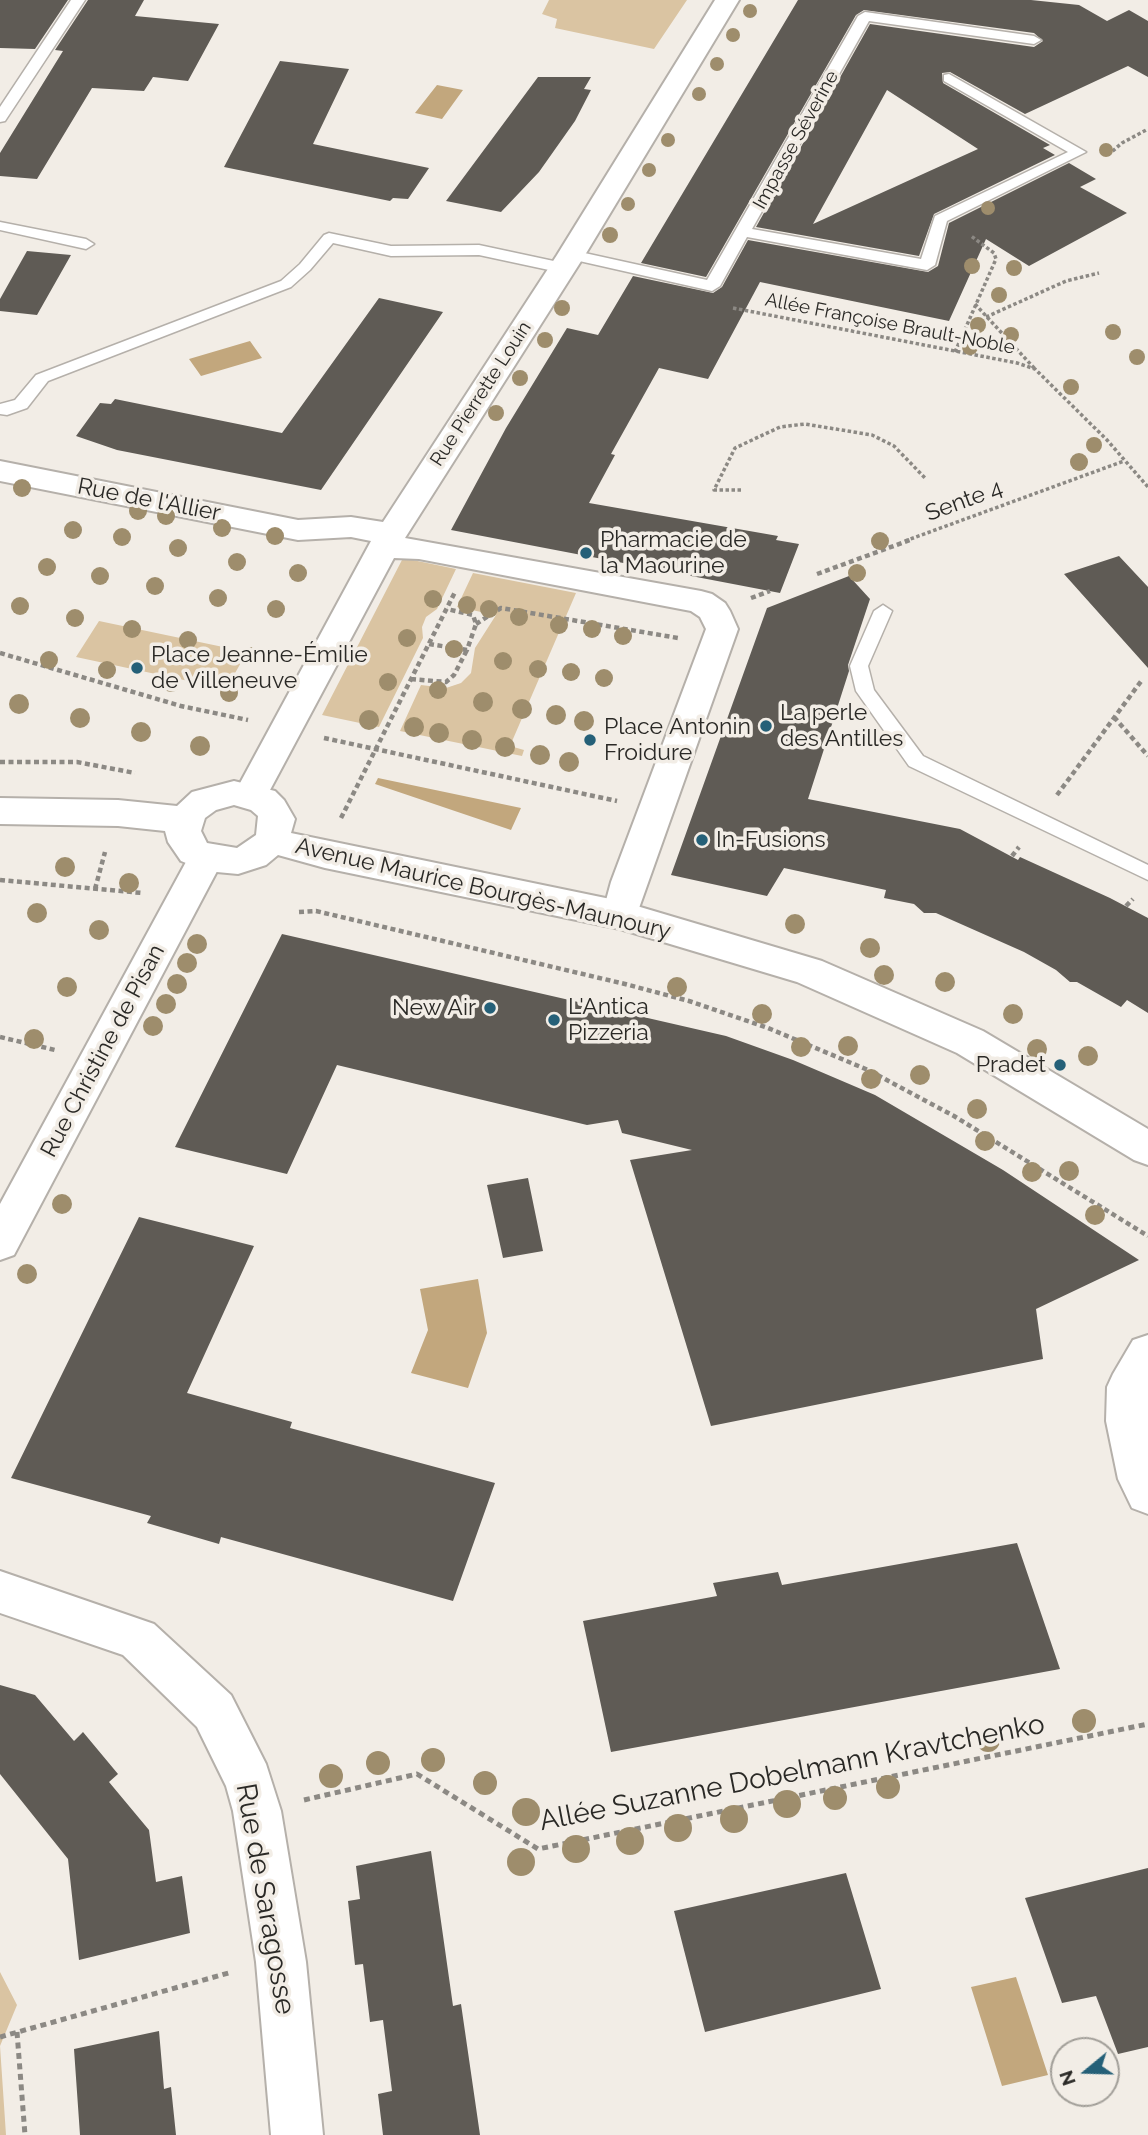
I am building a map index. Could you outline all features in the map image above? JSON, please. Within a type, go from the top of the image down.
[{"type":"street","name":"Rue Pierrette Louin","points":[[250,796],[383,547],[567,261],[727,0]]},
{"type":"street","name":"Rue de l'Allier","points":[[0,471],[298,530],[335,550],[383,547]]},
{"type":"street","points":[[383,547],[419,549],[701,602],[714,611],[722,629],[655,809],[620,915]]},
{"type":"street","points":[[234,793],[250,796],[263,800],[277,819],[272,841],[253,856],[238,861],[206,858],[194,852],[186,842],[183,831],[193,809],[204,801],[234,793]]},
{"type":"street","points":[[0,811],[118,813],[186,820]]},
{"type":"street","name":"Avenue Maurice Bourgès-Maunoury","points":[[272,841],[325,855],[620,915],[809,971],[970,1042],[1148,1149]]},
{"type":"street","name":"Rue Christine de Pisan","points":[[0,1243],[206,858]]},
{"type":"street","points":[[1148,1353],[1128,1387],[1128,1421],[1140,1479],[1148,1494]]},
{"type":"street","name":"Rue de Saragosse","points":[[0,1592],[138,1639],[214,1711],[249,1781],[257,1811],[281,1962],[297,2135]]},
{"type":"lane","points":[[0,118],[78,0]]},
{"type":"lane","name":"Impasse Séverine","points":[[567,261],[712,286],[865,16],[1034,40]]},
{"type":"lane","points":[[744,232],[927,265],[940,219],[1079,152],[949,78]]},
{"type":"lane","points":[[0,226],[86,244]]},
{"type":"lane","points":[[0,408],[7,410],[21,404],[42,378],[286,284],[330,238],[391,251],[479,250],[567,261]]},
{"type":"lane","points":[[883,611],[859,666],[865,691],[916,761],[1148,873]]},
{"type":"path","points":[[1098,161],[1110,155],[1122,143],[1148,130]]},
{"type":"path","points":[[955,352],[996,259],[986,246],[966,233]]},
{"type":"path","points":[[986,317],[1066,281],[1099,273]]},
{"type":"path","points":[[975,304],[1035,369]]},
{"type":"path","name":"Allée Françoise Brault-Noble","points":[[726,306],[1035,369],[1046,377],[1148,487]]},
{"type":"path","points":[[741,489],[714,490],[735,448],[780,426],[805,424],[872,435],[894,446],[926,480]]},
{"type":"path","name":"Sente 4","points":[[817,573],[1124,461]]},
{"type":"path","points":[[339,823],[471,559]]},
{"type":"path","points":[[476,624],[501,608],[566,617],[716,645]]},
{"type":"path","points":[[411,679],[446,682],[454,675],[467,650],[476,624],[473,615],[447,609]]},
{"type":"path","points":[[429,644],[467,650]]},
{"type":"path","points":[[0,653],[181,706]]},
{"type":"path","points":[[1012,856],[1142,680]]},
{"type":"path","points":[[1114,717],[1148,756]]},
{"type":"path","points":[[317,737],[655,809]]},
{"type":"path","points":[[0,762],[77,762],[135,773]]},
{"type":"path","points":[[95,889],[107,845]]},
{"type":"path","points":[[0,880],[150,894]]},
{"type":"path","points":[[299,912],[316,911],[625,984],[689,1001],[768,1028],[868,1070],[954,1116],[1148,1236]]},
{"type":"path","points":[[0,1037],[62,1054]]},
{"type":"path","name":"Allée Suzanne Dobelmann Kravtchenko","points":[[257,1811],[417,1774],[538,1849],[1148,1724]]},
{"type":"path","points":[[0,2037],[194,1981],[281,1962]]},
{"type":"path","points":[[17,2032],[25,2135]]},
{"type":"shaded area","points":[[549,0],[687,0],[654,49],[555,28],[557,19],[542,14]]},
{"type":"shaded area","points":[[437,85],[463,90],[442,119],[415,113]]},
{"type":"shaded area","points":[[250,341],[262,358],[201,376],[189,359]]},
{"type":"shaded area","points":[[403,558],[456,569],[437,609],[426,617],[422,627],[423,638],[379,727],[322,715]]},
{"type":"shaded area","points":[[473,573],[576,593],[510,746],[524,750],[522,756],[400,731],[421,685],[446,688],[461,683],[471,673],[475,648],[496,615],[457,607]]},
{"type":"shaded area","points":[[99,621],[247,652],[226,689],[76,657]]},
{"type":"shaded area","points":[[378,778],[521,808],[511,830],[375,784]]},
{"type":"shaded area","points":[[478,1279],[487,1333],[468,1388],[411,1373],[428,1330],[420,1289]]},
{"type":"shaded area","points":[[0,1972],[17,2005],[0,2046]]},
{"type":"shaded area","points":[[1016,1977],[1048,2075],[1002,2086],[971,1987]]},
{"type":"shaded area","points":[[0,2046],[6,2135],[0,2135]]},
{"type":"building","points":[[0,0],[68,0],[35,49],[0,48]]},
{"type":"building","points":[[88,0],[144,0],[135,16],[219,24],[188,81],[153,77],[144,91],[92,88],[37,179],[0,176],[0,153],[63,51],[55,50]]},
{"type":"building","points":[[798,0],[1031,0],[1079,5],[1107,21],[1129,10],[1148,21],[1148,77],[1128,66],[1025,114],[950,72],[942,73],[943,83],[1050,145],[1043,148],[1055,155],[934,214],[919,256],[756,227],[870,24],[1034,47],[1043,41],[1034,33],[864,10],[856,15],[706,277],[641,263]],"holes":[[[887,90],[978,149],[813,224]]]},
{"type":"building","points":[[280,61],[349,69],[313,144],[429,168],[408,199],[393,198],[390,201],[224,167]]},
{"type":"building","points":[[538,77],[591,77],[584,89],[591,90],[575,121],[539,172],[501,212],[446,201]]},
{"type":"building","points":[[1069,163],[1096,179],[1080,187],[1127,213],[1029,266],[986,239],[949,321],[760,282],[708,379],[659,368],[611,454],[615,455],[589,503],[778,536],[776,540],[799,544],[780,593],[451,530],[506,428],[567,328],[598,335],[633,276],[713,293],[722,287],[748,240],[928,272],[938,266],[949,223]]},
{"type":"building","points":[[27,251],[71,255],[37,315],[0,311],[0,299]]},
{"type":"building","points":[[379,298],[443,312],[321,490],[117,450],[76,436],[100,403],[111,404],[115,399],[282,433]]},
{"type":"building","points":[[1119,556],[1148,587],[1148,668],[1064,574]]},
{"type":"building","points":[[849,576],[870,599],[808,799],[960,829],[1018,860],[1020,857],[1148,918],[1148,1013],[1127,1000],[1121,1007],[1077,982],[1070,982],[1056,970],[1024,952],[936,913],[924,913],[914,904],[884,898],[886,890],[784,868],[767,896],[671,875],[767,608]]},
{"type":"building","points":[[282,934],[726,1036],[793,1060],[875,1095],[1003,1170],[1139,1260],[1036,1309],[1043,1359],[711,1426],[630,1160],[692,1150],[622,1133],[618,1120],[587,1125],[337,1065],[287,1174],[175,1147]]},
{"type":"building","points":[[528,1178],[543,1251],[503,1258],[487,1185]]},
{"type":"building","points":[[139,1217],[254,1246],[187,1393],[292,1422],[290,1428],[495,1483],[453,1601],[221,1537],[219,1544],[147,1523],[151,1516],[11,1478]]},
{"type":"building","points":[[1017,1543],[1060,1669],[611,1752],[583,1621],[717,1596],[713,1583],[778,1572],[782,1585]]},
{"type":"building","points":[[0,1685],[35,1695],[74,1741],[83,1732],[118,1774],[109,1782],[149,1830],[156,1882],[182,1876],[190,1933],[79,1960],[68,1859],[0,1774]]},
{"type":"building","points":[[431,1851],[453,2006],[461,2004],[480,2135],[383,2135],[378,2094],[392,2091],[383,2020],[370,2022],[363,1964],[355,1965],[348,1901],[360,1899],[356,1866]]},
{"type":"building","points":[[1148,1868],[1148,2047],[1120,2054],[1120,2037],[1112,2037],[1096,1996],[1062,2003],[1025,1898]]},
{"type":"building","points":[[846,1873],[881,1989],[705,2032],[674,1911]]},
{"type":"building","points":[[159,2031],[164,2089],[171,2087],[176,2135],[80,2135],[74,2049]]},
{"type":"place","name":"Pharmacie de la Maourine","points":[[586,553]]},
{"type":"place","name":"Place Jeanne-Émilie de Villeneuve","points":[[137,668]]},
{"type":"place","name":"La perle des Antilles","points":[[766,726]]},
{"type":"place","name":"Place Antonin Froidure","points":[[590,740]]},
{"type":"place","name":"In-Fusions","points":[[702,840]]},
{"type":"place","name":"New Air","points":[[490,1008]]},
{"type":"place","name":"L'Antica Pizzeria","points":[[554,1020]]},
{"type":"place","name":"Pradet","points":[[1060,1065]]}]
